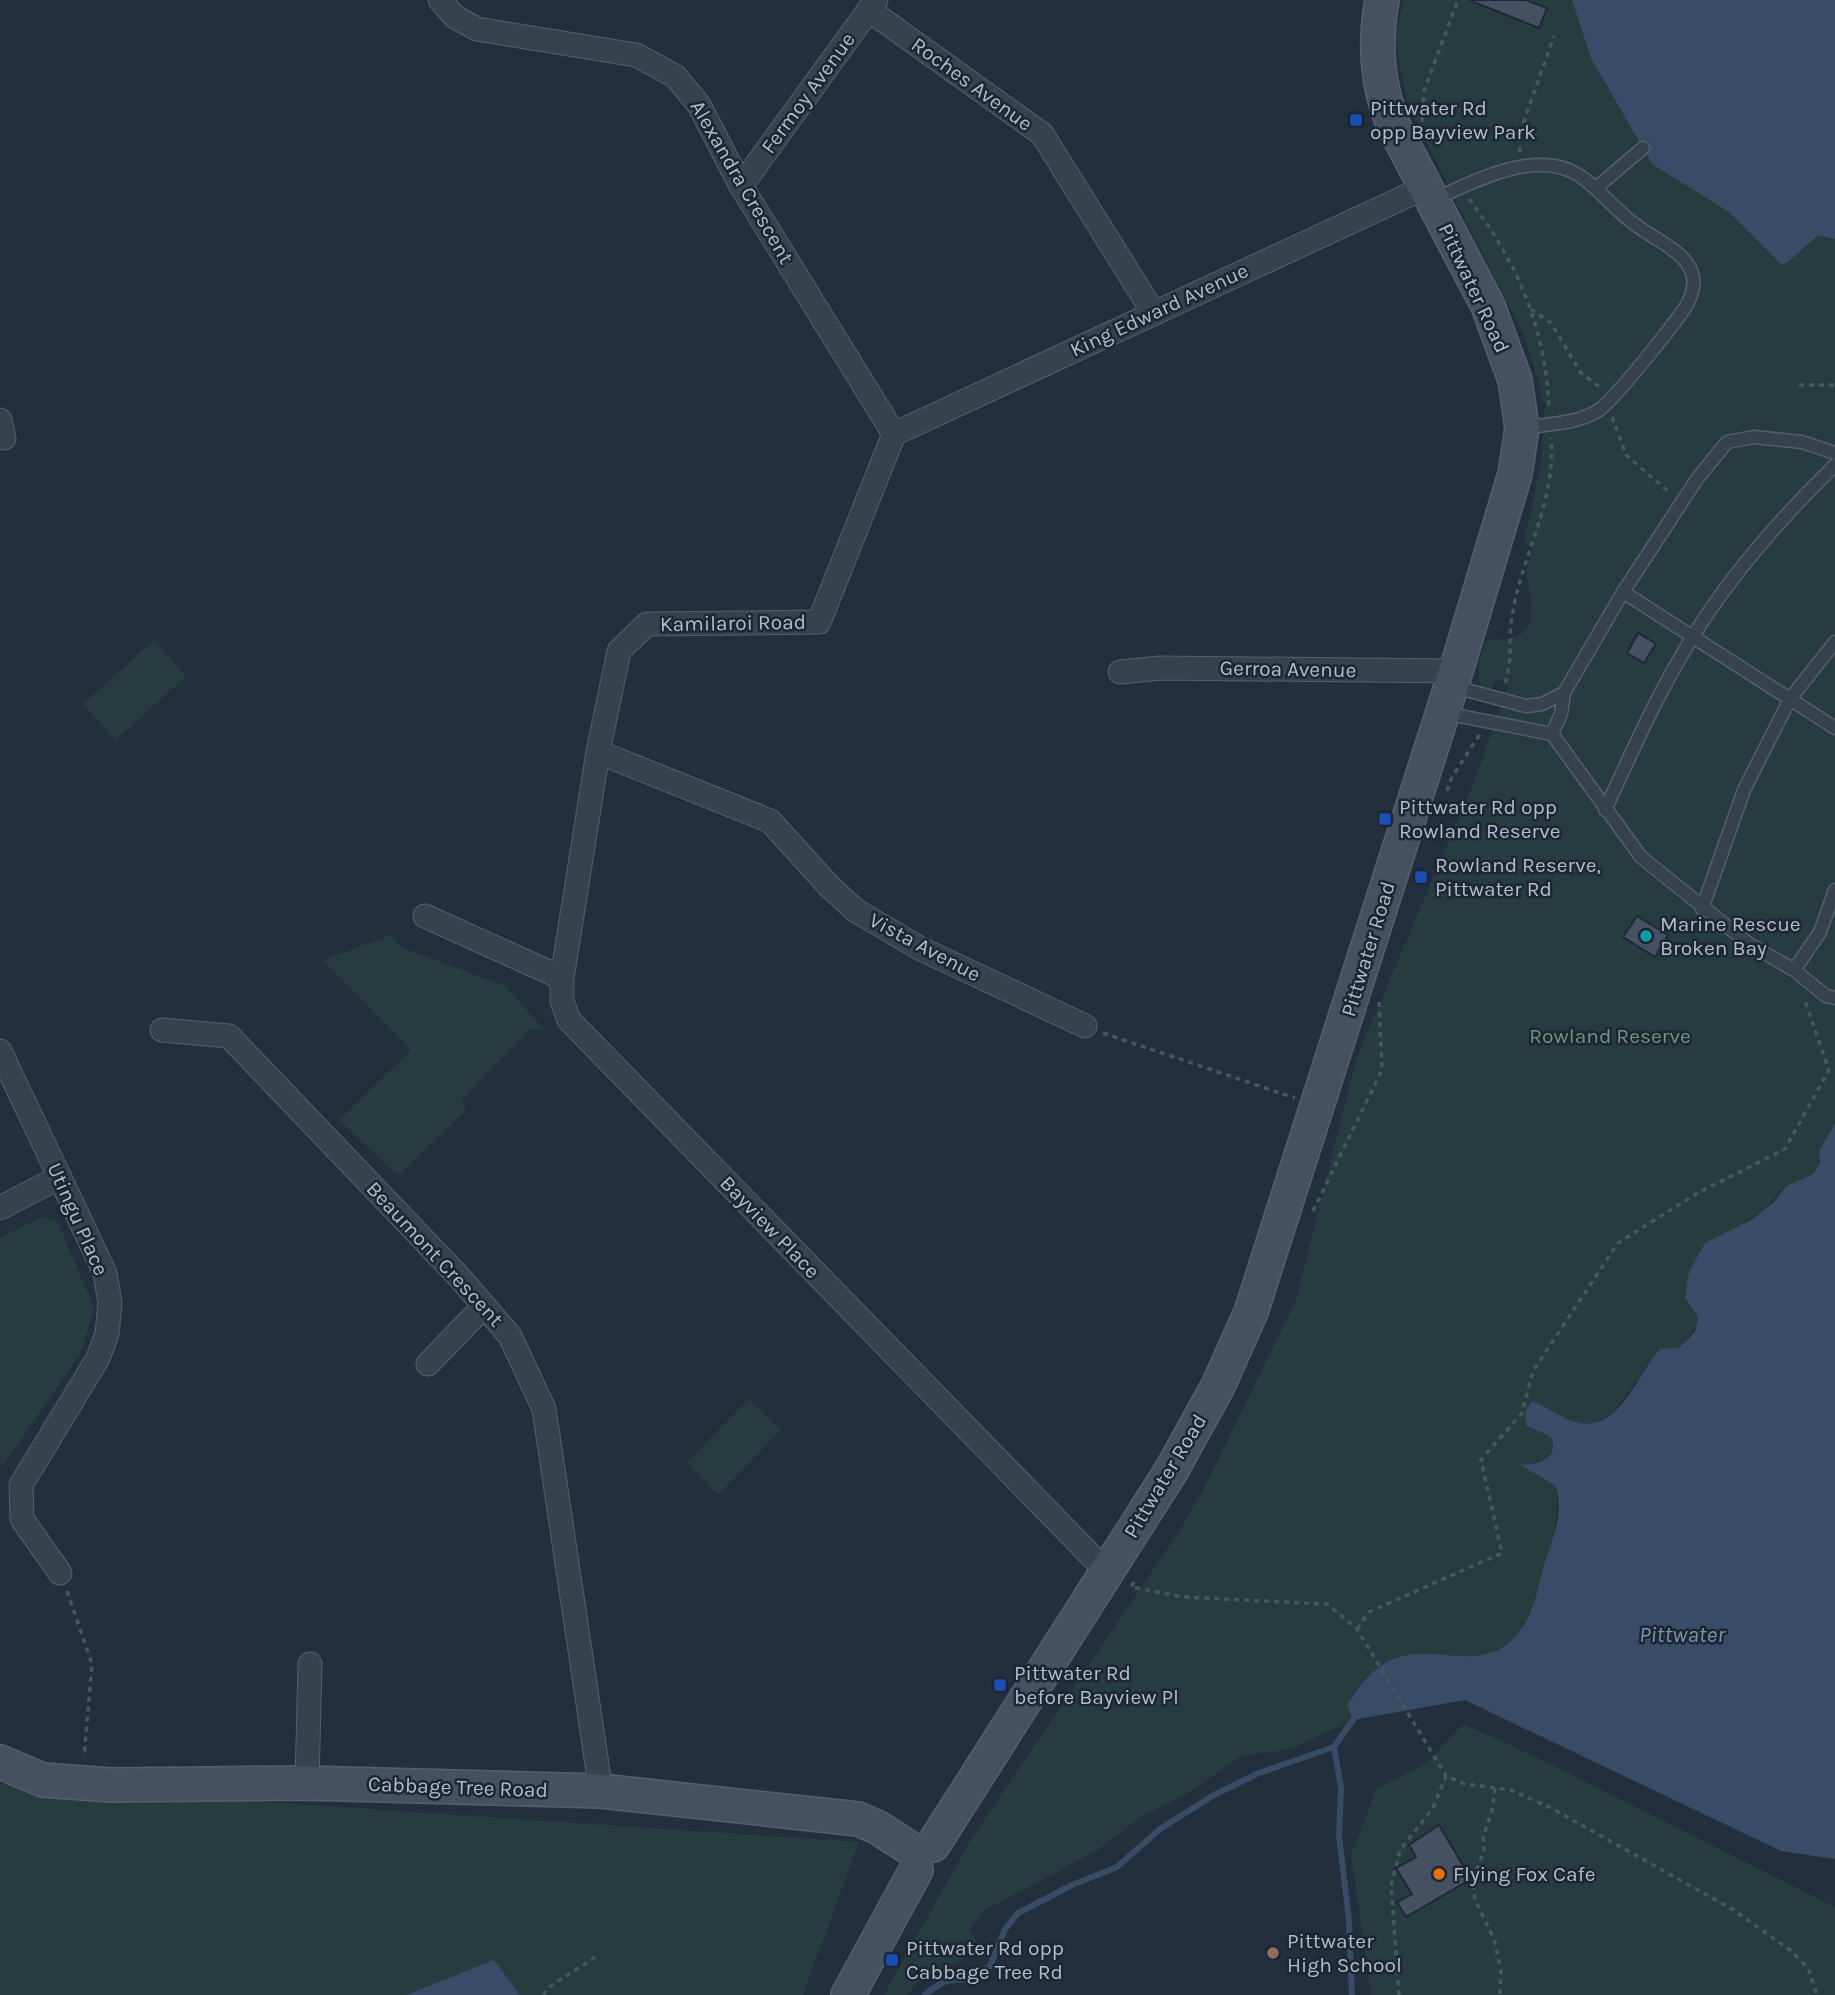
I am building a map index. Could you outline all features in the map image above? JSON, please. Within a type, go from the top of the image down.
[{"type":"main road","name":"Pittwater Road","points":[[848,1995],[920,1855],[1119,1580],[1171,1471],[1235,1351],[1265,1276],[1450,690],[1515,474],[1521,428],[1515,380],[1498,332],[1394,127],[1380,83],[1377,29],[1382,0]]},
{"type":"main road","name":"Cabbage Tree Road","points":[[0,1762],[43,1780],[82,1783],[307,1783],[601,1791],[839,1815],[877,1827],[920,1855]]},
{"type":"street","name":"Alexandra Crescent","points":[[440,0],[455,17],[477,29],[636,55],[675,76],[699,104],[741,186],[894,434]]},
{"type":"street","name":"Fermoy Avenue","points":[[741,186],[872,5]]},
{"type":"street","name":"Roches Avenue","points":[[872,5],[1042,134],[1153,312]]},
{"type":"street","name":"King Edward Avenue","points":[[894,434],[1153,312],[1429,194]]},
{"type":"street","name":"Kamilaroi Road","points":[[562,978],[598,752],[619,651],[647,624],[819,622],[894,434]]},
{"type":"street","name":"Gerroa Avenue","points":[[1120,672],[1160,668],[1450,690]]},
{"type":"street","name":"Vista Avenue","points":[[598,752],[770,821],[829,886],[855,910],[919,948],[1085,1026]]},
{"type":"street","points":[[425,916],[562,978]]},
{"type":"street","name":"Bayview Place","points":[[562,978],[562,1001],[569,1020],[1119,1580]]},
{"type":"street","name":"Beaumont Crescent","points":[[162,1030],[229,1036],[510,1336],[544,1409],[601,1791]]},
{"type":"street","name":"Utingu Place","points":[[0,1051],[105,1273],[110,1303],[107,1334],[98,1358],[21,1485],[22,1519],[60,1573]]},
{"type":"street","points":[[0,1208],[60,1177]]},
{"type":"street","points":[[428,1364],[484,1306]]},
{"type":"street","points":[[307,1783],[310,1664]]},
{"type":"lane","points":[[1596,188],[1643,148]]},
{"type":"lane","points":[[1429,194],[1523,168],[1554,166],[1576,173],[1596,188],[1627,219],[1684,258],[1694,280],[1688,303],[1608,402],[1582,418],[1521,428]]},
{"type":"lane","points":[[1552,734],[1561,714],[1564,693],[1623,592],[1682,502],[1727,442],[1754,437],[1802,442],[1835,453]]},
{"type":"lane","points":[[1605,810],[1648,718],[1692,636],[1775,524],[1835,465]]},
{"type":"lane","points":[[1623,592],[1835,728]]},
{"type":"lane","points":[[1702,909],[1744,790],[1790,699],[1835,642]]},
{"type":"lane","points":[[1450,690],[1526,706],[1542,704],[1564,693]]},
{"type":"lane","points":[[1450,690],[1552,734],[1641,857],[1702,909],[1749,944],[1794,970],[1826,996],[1835,998]]},
{"type":"lane","points":[[1794,970],[1820,932],[1835,890]]},
{"type":"path","points":[[1424,132],[1421,120],[1424,92],[1458,0]]},
{"type":"path","points":[[1523,168],[1519,135],[1554,36]]},
{"type":"path","points":[[1531,309],[1551,323],[1581,373],[1604,391],[1626,455],[1682,502]]},
{"type":"path","points":[[1799,385],[1835,385]]},
{"type":"path","points":[[1357,1629],[1369,1612],[1502,1553],[1481,1460],[1522,1413],[1533,1371],[1618,1242],[1696,1194],[1785,1149],[1829,1070],[1794,970]]},
{"type":"path","points":[[1085,1026],[1319,1106]]},
{"type":"path","points":[[60,1573],[92,1664],[82,1783]]},
{"type":"path","points":[[1119,1580],[1196,1598],[1327,1604],[1357,1629],[1446,1776],[1465,1784],[1511,1790],[1551,1808],[1732,1909],[1790,1950],[1808,1968],[1817,1995]]},
{"type":"path","points":[[1399,1995],[1391,1886],[1400,1850],[1433,1808],[1446,1776]]},
{"type":"path","points":[[1495,1788],[1492,1811],[1483,1837],[1484,1850],[1473,1880],[1475,1900],[1494,1939],[1501,1971],[1500,1995]]},
{"type":"path","points":[[544,1995],[546,1989],[597,1956]]},
{"type":"green space","name":"Rowland Reserve","points":[[1403,0],[1835,0],[1835,1123],[1819,1151],[1818,1169],[1807,1178],[1786,1185],[1763,1211],[1736,1228],[1685,1298],[1698,1317],[1688,1338],[1643,1375],[1613,1412],[1600,1420],[1585,1424],[1563,1418],[1536,1403],[1530,1429],[1550,1436],[1553,1449],[1546,1459],[1522,1465],[1555,1487],[1557,1514],[1537,1595],[1526,1623],[1510,1641],[1499,1650],[1483,1656],[1465,1658],[1430,1654],[1347,1705],[1353,1720],[1292,1749],[1241,1756],[1184,1796],[1141,1817],[1095,1852],[988,1908],[969,1929],[981,1950],[917,1983],[907,1995],[884,1995],[970,1841],[1180,1530],[1203,1490],[1295,1303],[1357,1057],[1476,777],[1508,686],[1506,680],[1496,680],[1491,691],[1481,687],[1480,656],[1490,640],[1518,636],[1530,623],[1527,572],[1532,549],[1525,540],[1541,463],[1545,405],[1525,338],[1408,106],[1395,41]]},
{"type":"green space","points":[[154,640],[186,676],[116,740],[83,704]]},
{"type":"green space","points":[[391,935],[395,942],[409,950],[505,986],[545,1030],[530,1029],[461,1101],[467,1109],[398,1176],[339,1120],[411,1050],[323,960]]},
{"type":"green space","points":[[43,1217],[58,1222],[94,1309],[81,1353],[4,1464],[0,1463],[0,1237]]},
{"type":"green space","points":[[749,1399],[781,1430],[718,1495],[686,1463]]},
{"type":"green space","points":[[1463,1724],[1547,1762],[1835,1907],[1835,1995],[1371,1995],[1351,1855],[1377,1788],[1425,1764]]},
{"type":"green space","points":[[0,1784],[859,1842],[803,1995],[0,1995]]},
{"type":"water","points":[[1572,0],[1835,0],[1835,239],[1818,235],[1787,263],[1781,264],[1729,212],[1652,164],[1591,58]]},
{"type":"water","name":"Pittwater","points":[[1835,1123],[1835,1859],[1781,1851],[1465,1700],[1353,1720],[1347,1705],[1367,1678],[1382,1665],[1400,1657],[1419,1654],[1475,1656],[1492,1652],[1509,1643],[1524,1625],[1534,1602],[1555,1533],[1559,1503],[1555,1486],[1519,1464],[1539,1462],[1553,1450],[1550,1436],[1526,1426],[1525,1414],[1531,1401],[1580,1423],[1594,1423],[1607,1418],[1618,1409],[1660,1349],[1679,1348],[1695,1332],[1698,1317],[1685,1298],[1689,1272],[1705,1243],[1751,1220],[1774,1202],[1786,1186],[1813,1174],[1820,1163],[1819,1151]]},
{"type":"water","points":[[494,1960],[520,1995],[406,1995]]},
{"type":"building","points":[[1469,0],[1526,0],[1547,8],[1539,28]]},
{"type":"building","points":[[1638,633],[1656,644],[1644,663],[1627,653]]},
{"type":"building","name":"Marine Rescue Broken Bay","points":[[1637,916],[1668,935],[1655,957],[1623,937]]},
{"type":"building","points":[[1439,1825],[1471,1879],[1406,1917],[1397,1902],[1412,1894],[1396,1868],[1416,1857],[1409,1845]]},
{"type":"waterway","points":[[925,1995],[945,1982],[969,1980],[990,1966],[1005,1929],[1018,1913],[1072,1885],[1117,1867],[1160,1829],[1214,1795],[1259,1773],[1334,1747],[1353,1720]]},
{"type":"waterway","points":[[1334,1747],[1341,1788],[1339,1836],[1349,1920],[1352,1995]]},
{"type":"place","name":"Pittwater Rd opp Bayview Park","points":[[1356,120]]},
{"type":"place","name":"Pittwater Rd opp Rowland Reserve","points":[[1385,819]]},
{"type":"place","name":"Rowland Reserve, Pittwater Rd","points":[[1421,877]]},
{"type":"place","name":"Marine Rescue Broken Bay","points":[[1646,936]]},
{"type":"place","name":"Pittwater Rd before Bayview Pl","points":[[1000,1685]]},
{"type":"place","name":"Flying Fox Cafe","points":[[1439,1874]]},
{"type":"place","name":"Pittwater High School","points":[[1273,1953]]},
{"type":"place","name":"Pittwater Rd opp Cabbage Tree Rd","points":[[892,1960]]}]
